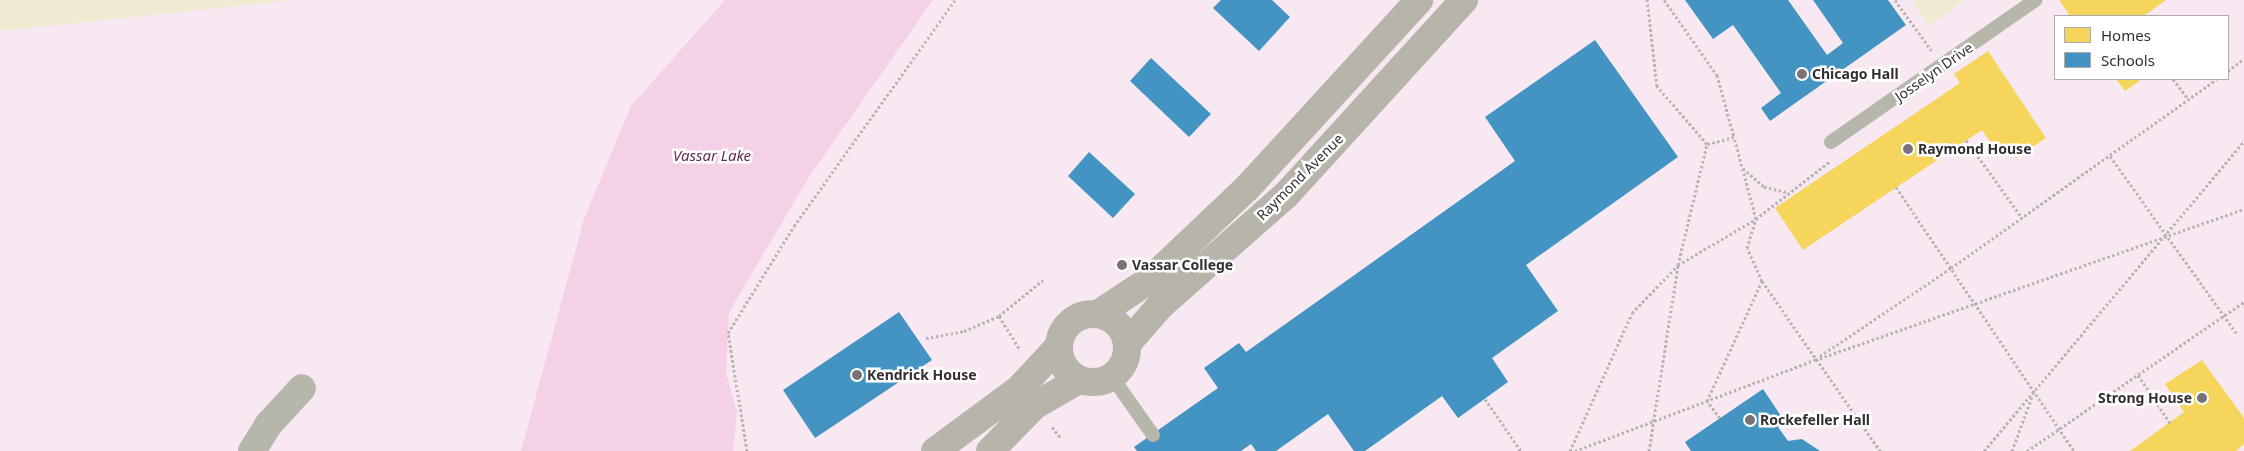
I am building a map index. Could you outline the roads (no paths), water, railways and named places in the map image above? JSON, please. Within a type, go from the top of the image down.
[{"type":"main road","points":[[1112,377],[1090,383],[1079,380],[1064,367],[1058,347],[1060,336],[1074,319],[1098,314],[1151,279],[1247,188],[1419,0]]},
{"type":"main road","name":"Raymond Avenue","points":[[1112,377],[1124,363],[1127,344],[1160,306],[1286,195],[1464,0]]},
{"type":"main road","points":[[1098,314],[1120,328],[1127,344]]},
{"type":"main road","points":[[935,451],[1019,389],[1058,347]]},
{"type":"main road","points":[[990,451],[1034,406],[1079,380]]},
{"type":"street","points":[[252,451],[268,425],[302,388]]},
{"type":"lane","name":"Josselyn Drive","points":[[1831,142],[1943,66],[2035,0]]},
{"type":"lane","points":[[1112,377],[1153,435]]},
{"type":"water","name":"Vassar Lake","points":[[725,0],[933,0],[809,177],[729,312],[726,373],[737,412],[733,451],[521,451],[584,219],[631,106]]},
{"type":"place","name":"Chicago Hall","points":[[1802,74]]},
{"type":"place","name":"Raymond House","points":[[1908,149]]},
{"type":"place","name":"Vassar College","points":[[1122,265]]},
{"type":"place","name":"Kendrick House","points":[[857,375]]},
{"type":"place","name":"Strong House","points":[[2202,398]]},
{"type":"place","name":"Rockefeller Hall","points":[[1750,420]]}]
